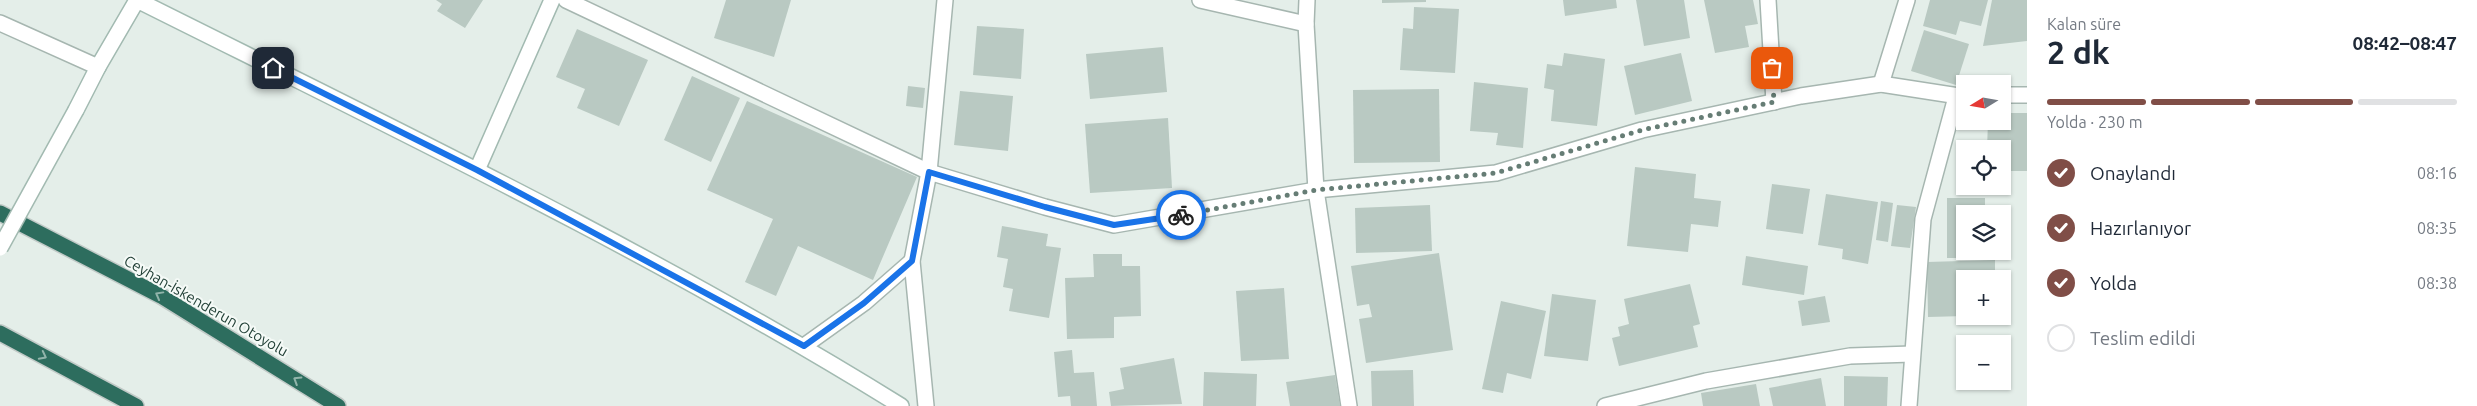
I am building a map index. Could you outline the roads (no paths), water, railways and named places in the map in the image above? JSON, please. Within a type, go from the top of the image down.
[{"type":"highway","name":"Ceyhan-İskenderun Otoyolu","points":[[0,213],[161,296],[338,406]]},
{"type":"highway","points":[[0,334],[136,406]]},
{"type":"street","points":[[0,248],[98,67],[137,0],[477,170],[804,346],[901,406]]},
{"type":"street","points":[[477,170],[552,0]]},
{"type":"street","points":[[566,0],[929,172],[1045,207],[1114,225],[1316,190],[1496,173],[1642,130],[1774,102],[1881,84],[1956,96]]},
{"type":"street","points":[[1200,0],[1306,24]]},
{"type":"street","points":[[1307,0],[1306,24],[1316,190],[1349,406]]},
{"type":"street","points":[[1768,0],[1774,102]]},
{"type":"street","points":[[1881,84],[1907,0]]},
{"type":"street","points":[[926,406],[912,261],[929,172],[946,1]]},
{"type":"street","points":[[0,23],[98,67]]},
{"type":"street","points":[[2011,96],[2027,95]]},
{"type":"street","points":[[1909,406],[1923,219],[1956,110]]},
{"type":"street","points":[[804,346],[864,303],[912,261]]},
{"type":"street","points":[[1606,406],[1706,381],[1850,356],[1912,354]]}]
